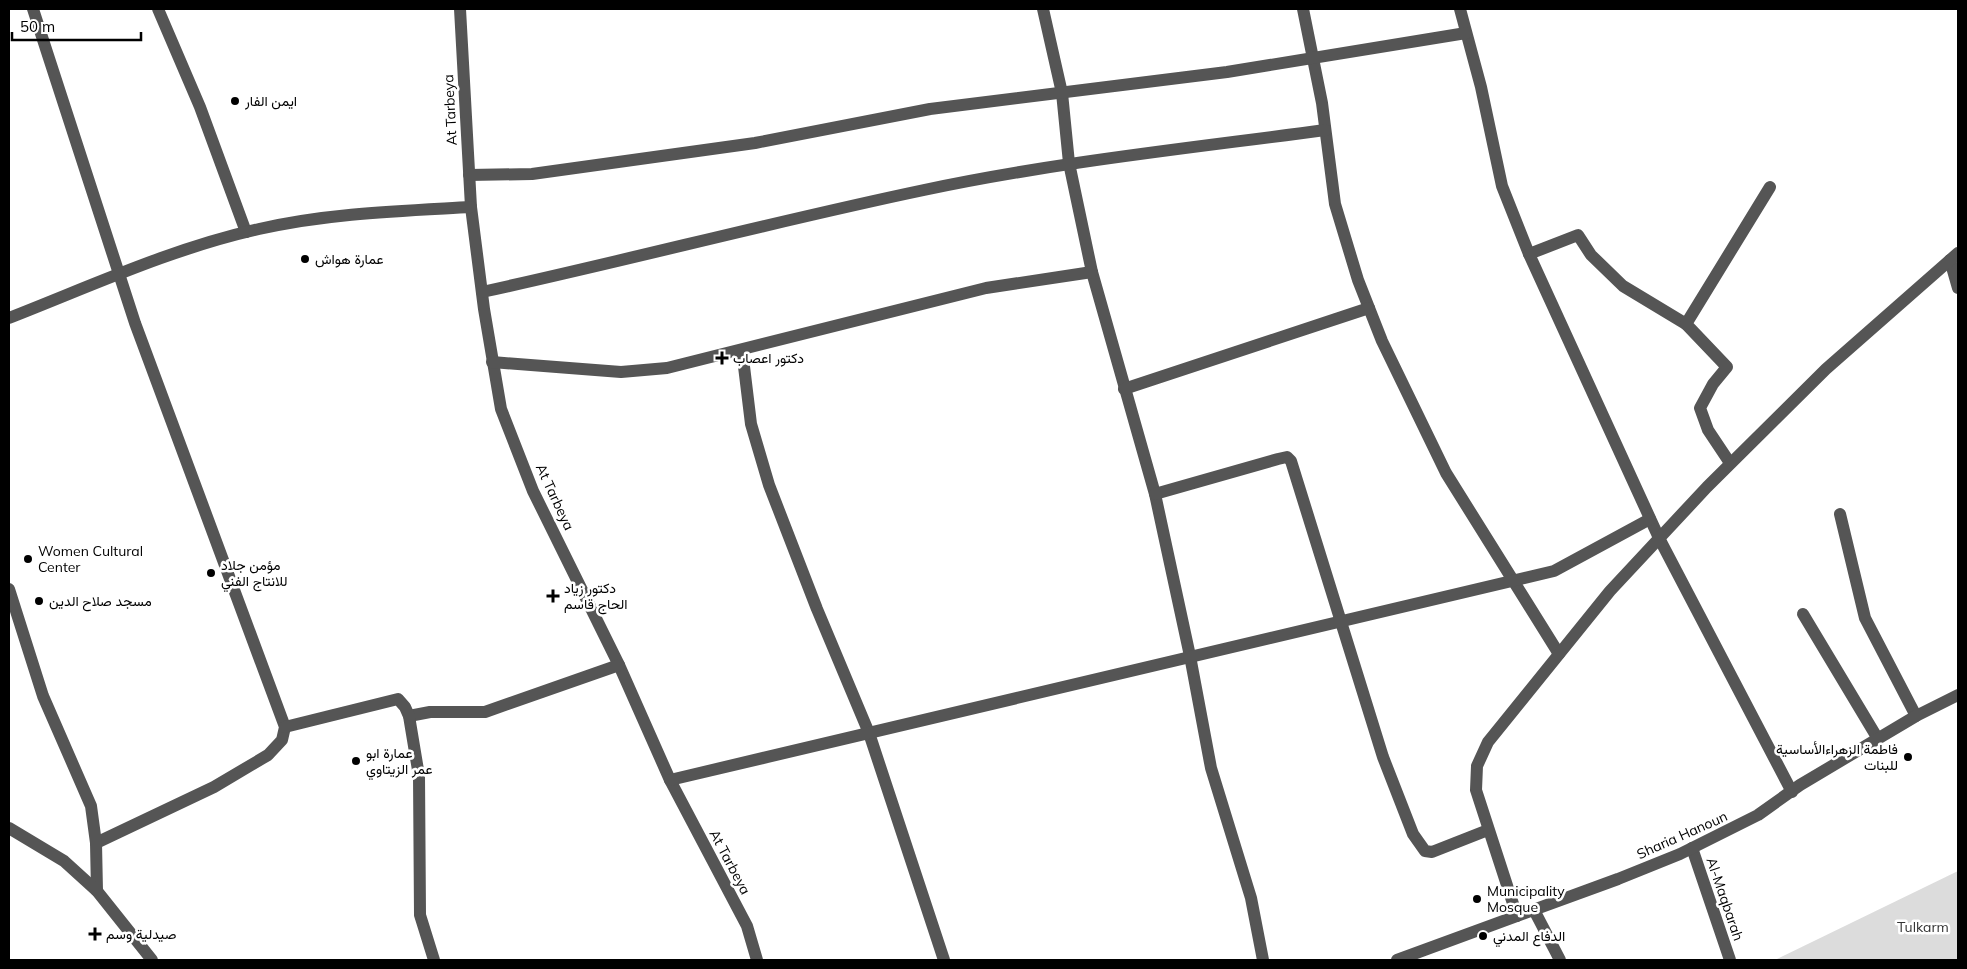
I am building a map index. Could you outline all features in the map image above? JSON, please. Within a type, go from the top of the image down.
[{"type":"street","points":[[33,9],[119,276],[285,727],[282,740],[268,755],[214,787],[96,843]]},
{"type":"street","points":[[158,9],[200,107],[246,232]]},
{"type":"street","name":"At Tarbeya","points":[[460,9],[471,207],[492,362],[501,409],[533,491],[619,665],[670,780],[747,926],[757,960]]},
{"type":"street","points":[[1043,9],[1062,93],[1069,163],[1092,272],[1155,494],[1190,656],[1211,768],[1251,898],[1263,960]]},
{"type":"street","points":[[1304,9],[1325,130],[1334,204],[1382,341],[1446,474],[1559,654]]},
{"type":"street","points":[[1460,9],[1481,88],[1502,186],[1529,254],[1659,538],[1792,792]]},
{"type":"street","points":[[469,175],[532,174],[755,143],[930,109],[1227,72],[1466,33]]},
{"type":"street","points":[[482,292],[625,261],[924,190],[1069,163],[1325,130]]},
{"type":"street","points":[[1686,324],[1770,187]]},
{"type":"street","points":[[9,318],[202,244],[246,232],[336,215],[471,207]]},
{"type":"street","points":[[1529,254],[1578,235],[1591,255],[1623,286],[1686,324],[1727,367],[1713,384],[1700,408],[1708,430],[1730,463]]},
{"type":"street","points":[[1954,257],[1958,288]]},
{"type":"street","points":[[1517,916],[1476,790],[1477,766],[1480,755],[1488,742],[1610,591],[1730,463],[1826,369],[1954,257]]},
{"type":"street","points":[[492,362],[613,371],[644,371],[667,368],[986,288],[1092,272]]},
{"type":"street","points":[[1124,388],[1369,308]]},
{"type":"street","points":[[742,350],[751,424],[769,485],[817,609],[869,733],[944,960]]},
{"type":"street","points":[[1155,494],[1287,457],[1292,461],[1383,757],[1420,845],[1425,851],[1438,851],[1488,830]]},
{"type":"street","points":[[1840,514],[1865,618],[1916,716]]},
{"type":"street","points":[[670,780],[1567,566],[1650,519]]},
{"type":"street","points":[[9,589],[43,696],[91,806],[96,843],[97,891]]},
{"type":"street","points":[[1803,614],[1878,739]]},
{"type":"street","points":[[409,716],[430,712],[485,712],[619,665]]},
{"type":"street","name":"Sharia Hanoun","points":[[1397,960],[1649,867],[1692,848],[1740,825],[1916,716],[1958,695]]},
{"type":"street","points":[[285,727],[398,699],[405,707],[409,716],[419,776],[420,916],[434,960]]},
{"type":"street","points":[[9,828],[64,861],[97,891],[152,960]]},
{"type":"street","name":"Al-Maqbarah","points":[[1692,848],[1730,960]]},
{"type":"street","points":[[1534,910],[1560,960]]},
{"type":"green space","name":"Tulkarm","points":[[1958,871],[1958,960],[1775,960]]},
{"type":"place","name":"ايمن الفار","points":[[235,101]]},
{"type":"place","name":"عمارة هواش","points":[[305,259]]},
{"type":"place","name":"دكتور اعصاب","points":[[722,358]]},
{"type":"place","name":"Women Cultural Center","points":[[28,559]]},
{"type":"place","name":"مؤمن جلاد للانتاج الفني","points":[[211,573]]},
{"type":"place","name":"دكتور زياد الحاج قاسم","points":[[553,596]]},
{"type":"place","name":"مسجد صلاح الدين","points":[[39,601]]},
{"type":"place","name":"فاطمة الزهراءالأساسية للبنات","points":[[1908,757]]},
{"type":"place","name":"عمارة ابو عمر الزيتاوي","points":[[356,761]]},
{"type":"place","name":"Municipality Mosque","points":[[1477,899]]},
{"type":"place","name":"صيدلية وسم","points":[[95,934]]},
{"type":"place","name":"الدفاع المدني","points":[[1483,936]]}]
